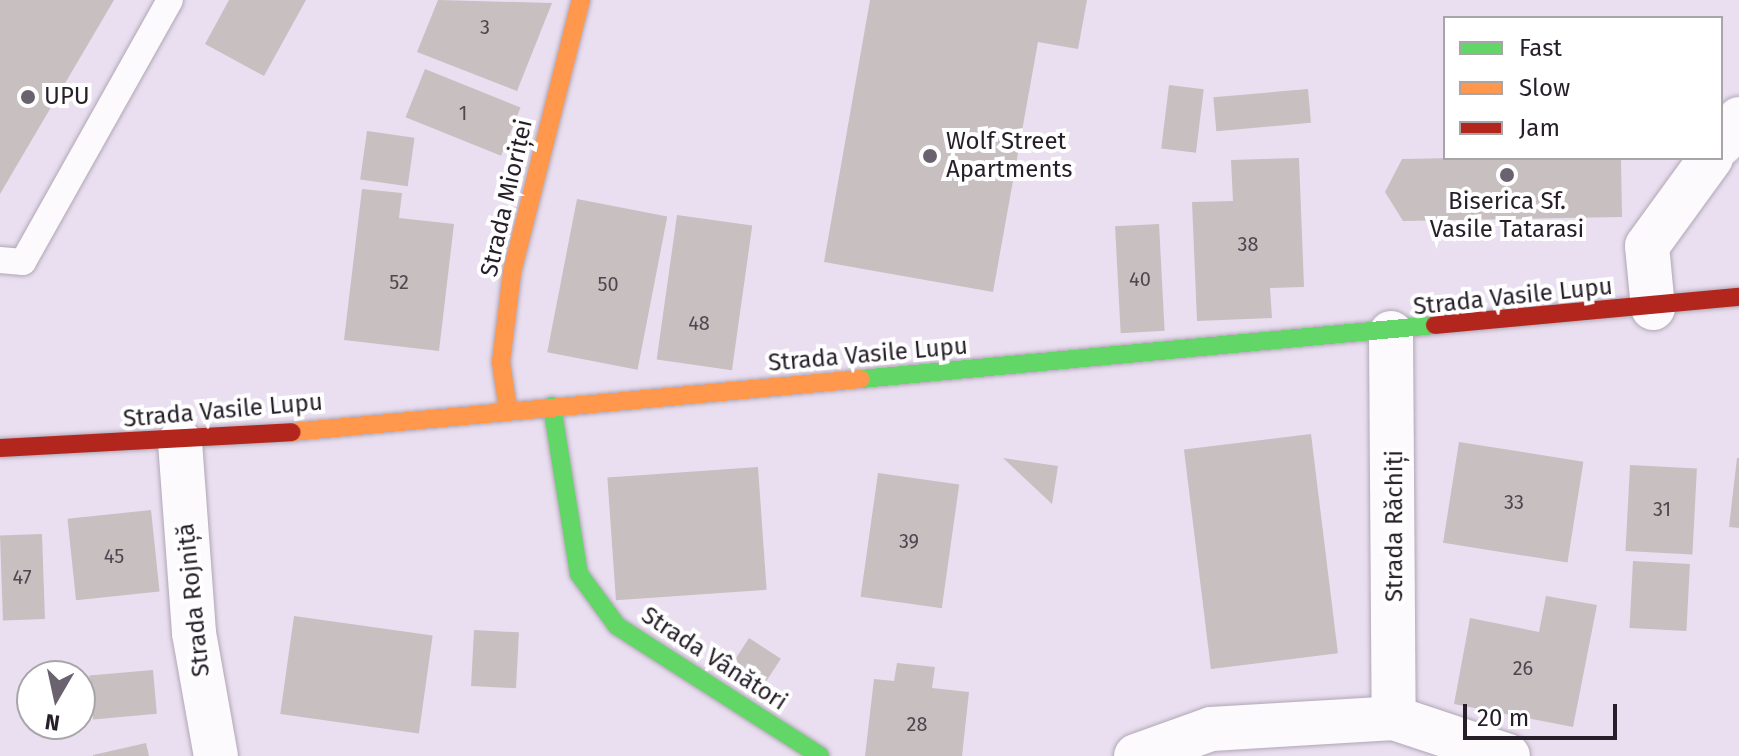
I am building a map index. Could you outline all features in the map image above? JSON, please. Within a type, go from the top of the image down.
[{"type":"main road","name":"Strada Mioriței","points":[[508,410],[501,362],[512,272],[581,0]]},
{"type":"main road","name":"Strada Vasile Lupu","points":[[0,448],[180,442],[552,406],[1391,333],[1739,297]]},
{"type":"main road","name":"Strada Vânători","points":[[552,406],[579,574],[617,626],[820,756]]},
{"type":"street","points":[[1723,141],[1739,119]]},
{"type":"street","points":[[1653,308],[1647,246],[1710,160]]},
{"type":"street","name":"Strada Răchiți","points":[[1391,333],[1394,718]]},
{"type":"street","name":"Strada Rojniță","points":[[180,442],[194,633],[216,756]]},
{"type":"street","points":[[1136,756],[1211,729],[1394,718],[1508,756]]},
{"type":"lane","points":[[0,260],[23,262],[170,0]]},
{"type":"building","name":"UPU","points":[[0,0],[114,0],[0,194]]},
{"type":"building","points":[[229,0],[306,0],[264,76],[205,44]]},
{"type":"building","points":[[438,0],[552,3],[517,91],[417,52]]},
{"type":"building","name":"Wolf Street Apartments","points":[[870,0],[1087,0],[1078,49],[1038,42],[993,292],[824,262]]},
{"type":"building","points":[[425,69],[520,108],[501,156],[406,117]]},
{"type":"building","points":[[1169,85],[1204,89],[1196,153],[1161,149]]},
{"type":"building","points":[[1308,89],[1311,123],[1216,131],[1213,97]]},
{"type":"building","points":[[367,131],[415,138],[408,186],[360,180]]},
{"type":"building","points":[[1299,158],[1304,287],[1270,288],[1272,318],[1197,321],[1192,202],[1233,201],[1231,160]]},
{"type":"building","name":"Biserica Sf. Vasile Tatarasi","points":[[1402,159],[1621,160],[1622,217],[1403,221],[1385,192]]},
{"type":"building","points":[[362,189],[402,193],[399,218],[454,224],[439,351],[344,340]]},
{"type":"building","points":[[577,199],[667,217],[638,370],[547,352]]},
{"type":"building","points":[[677,215],[752,226],[732,370],[657,360]]},
{"type":"building","points":[[1159,224],[1165,331],[1121,333],[1115,226]]},
{"type":"building","points":[[1311,434],[1338,653],[1211,669],[1184,450]]},
{"type":"building","points":[[1459,442],[1583,462],[1567,562],[1443,543]]},
{"type":"building","points":[[1003,458],[1058,466],[1052,504]]},
{"type":"building","points":[[1739,458],[1739,528],[1729,527]]},
{"type":"building","points":[[1630,465],[1697,469],[1692,554],[1625,551]]},
{"type":"building","points":[[758,467],[767,590],[616,600],[607,478]]},
{"type":"building","points":[[878,473],[959,484],[942,608],[861,597]]},
{"type":"building","points":[[151,510],[160,592],[76,600],[67,519]]},
{"type":"building","points":[[42,534],[45,619],[3,620],[0,535]]},
{"type":"building","points":[[1633,561],[1690,564],[1686,631],[1629,628]]},
{"type":"building","points":[[1546,596],[1597,605],[1573,727],[1454,704],[1470,618],[1539,632]]},
{"type":"building","points":[[294,616],[433,635],[419,734],[280,714]]},
{"type":"building","points":[[474,630],[519,632],[516,688],[471,686]]},
{"type":"building","points":[[749,638],[781,659],[759,693],[727,672]]},
{"type":"building","points":[[897,663],[935,667],[932,688],[969,692],[962,756],[865,756],[874,679],[894,681]]},
{"type":"building","points":[[153,670],[157,714],[96,719],[96,675]]},
{"type":"building","points":[[146,743],[149,756],[93,756],[93,755]]},
{"type":"traffic: fast","points":[[861,379],[1435,325]]},
{"type":"traffic: fast","points":[[552,406],[579,574],[617,626],[820,756]]},
{"type":"traffic: slow","points":[[508,410],[501,362],[512,272],[581,0]]},
{"type":"traffic: slow","points":[[292,432],[861,379]]},
{"type":"traffic: jam","points":[[1435,325],[1739,297]]},
{"type":"traffic: jam","points":[[0,448],[292,432]]},
{"type":"place","name":"UPU","points":[[28,97]]},
{"type":"place","name":"Wolf Street Apartments","points":[[930,156]]},
{"type":"place","name":"Biserica Sf. Vasile Tatarasi","points":[[1507,175]]}]
